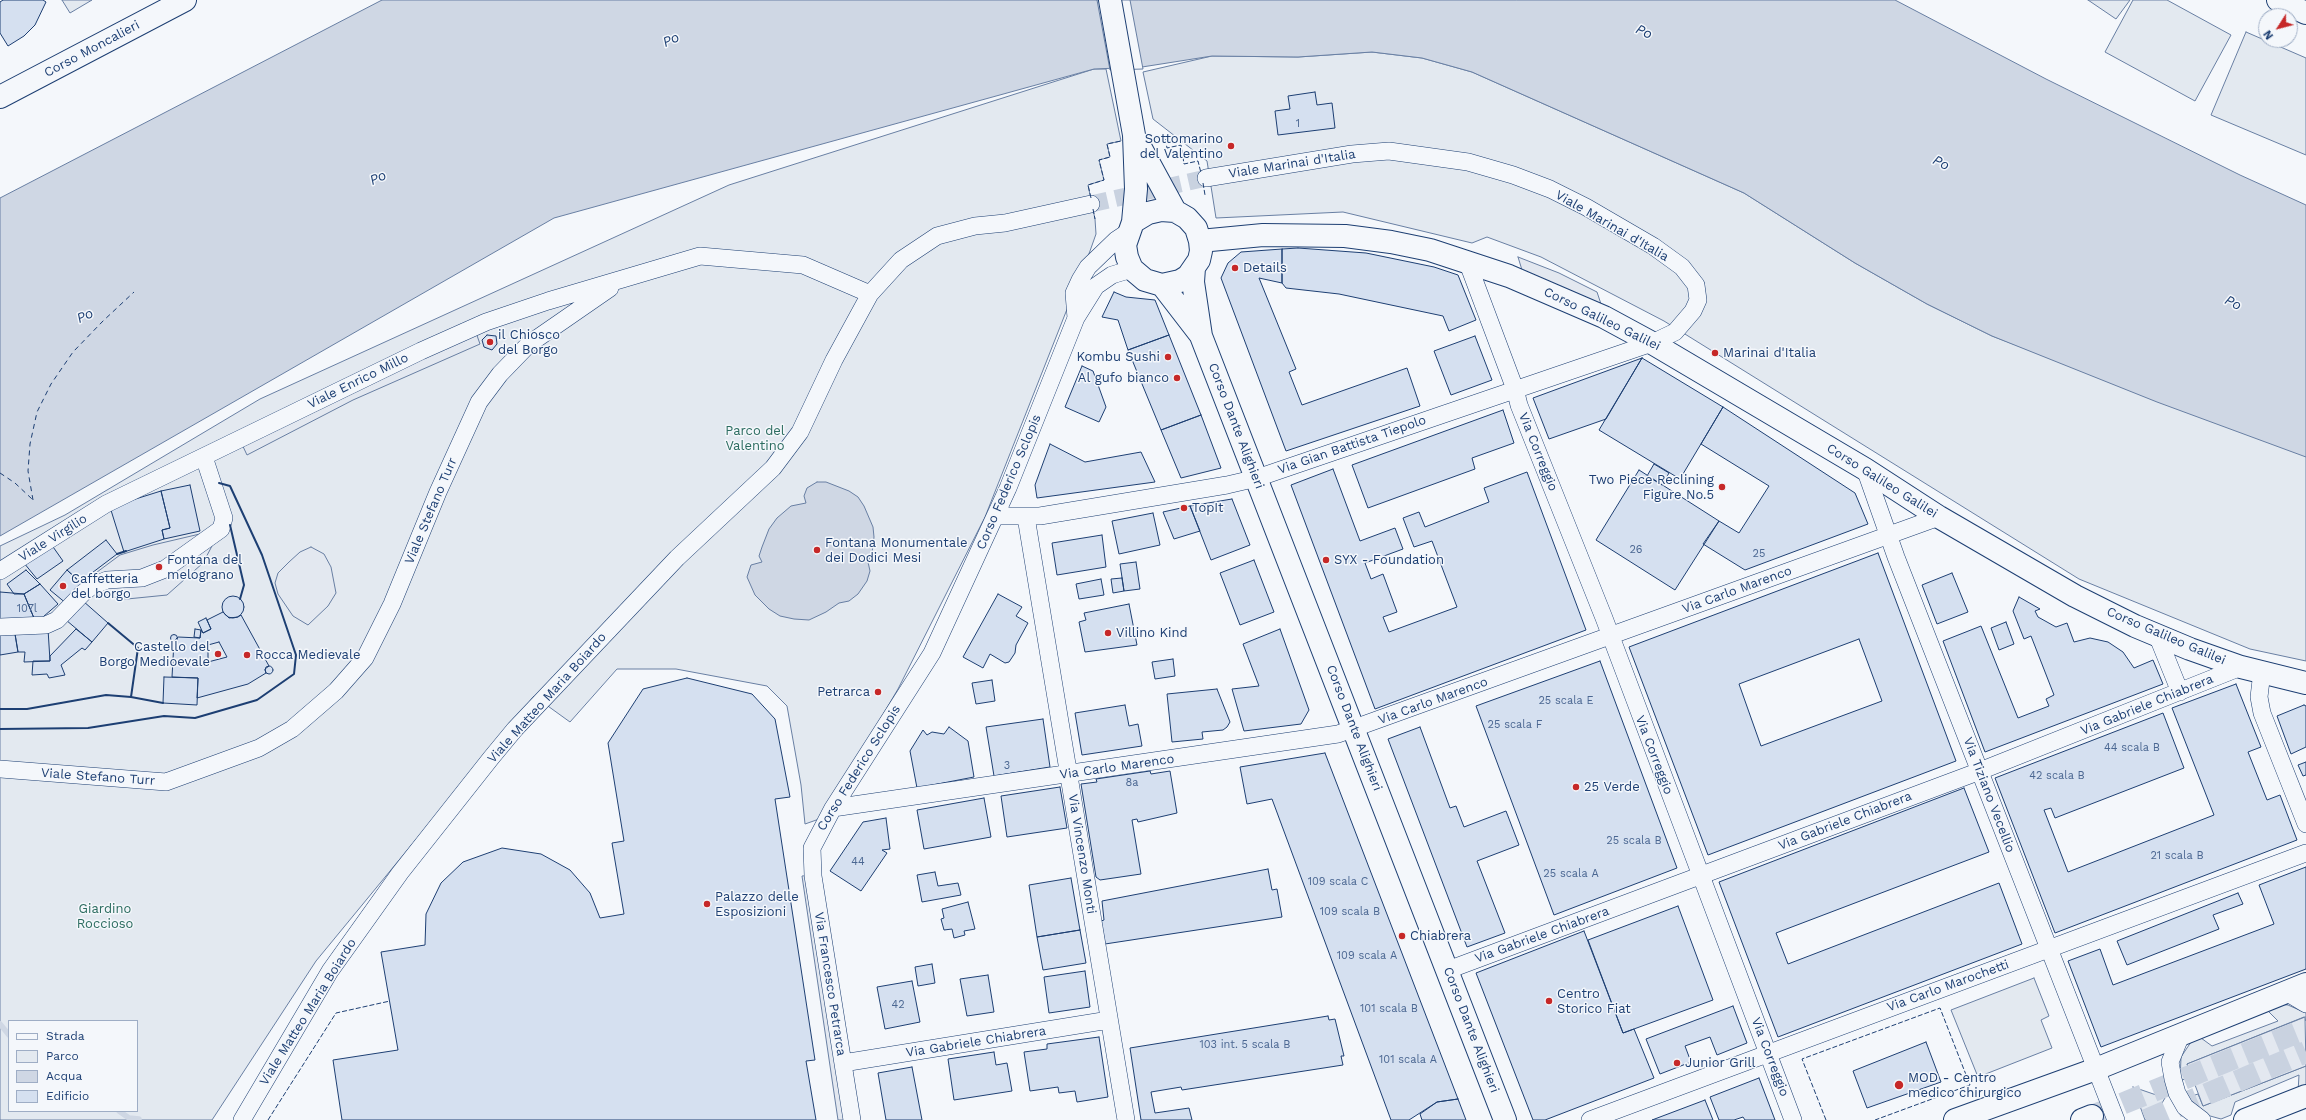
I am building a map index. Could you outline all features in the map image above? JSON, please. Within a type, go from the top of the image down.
[{"type":"street","name":"Corso Moncalieri","points":[[0,97],[185,0]]},
{"type":"street","points":[[1110,0],[1134,134],[1136,189],[1131,227],[1125,245],[1127,257],[1132,269],[1145,280],[1162,285],[1180,281],[1194,268],[1199,260],[1200,241],[1196,228],[1187,218],[1174,211],[1161,210],[1148,213],[1131,227]]},
{"type":"street","points":[[2278,0],[2306,13]]},
{"type":"street","points":[[1134,134],[1174,211]]},
{"type":"street","name":"Viale Marinai d'Italia","points":[[1206,178],[1352,154],[1388,151],[1468,162],[1513,175],[1550,189],[1586,207],[1653,246],[1682,267],[1696,285],[1698,300],[1693,311],[1675,332],[1652,342]]},
{"type":"street","points":[[870,294],[901,260],[937,236],[975,226],[1005,223],[1091,204]]},
{"type":"street","name":"Corso Federico Sclopis","points":[[1076,318],[1074,293],[1080,280],[1088,267],[1131,227]]},
{"type":"street","name":"Corso Galileo Galilei","points":[[1200,241],[1270,235],[1345,236],[1391,242],[1467,261],[1551,293],[1652,342],[1865,469],[1939,517],[2075,596],[2157,635],[2251,670],[2306,683]]},
{"type":"street","name":"Viale Stefano Turr","points":[[0,769],[166,782],[259,748],[292,728],[336,691],[365,658],[392,604],[438,492],[479,402],[500,374],[529,344],[620,280],[700,256],[803,264],[870,294]]},
{"type":"street","points":[[1467,261],[1515,389]]},
{"type":"street","name":"Corso Dante Alighieri","points":[[1194,268],[1193,282],[1201,336],[1505,1120]]},
{"type":"street","name":"Corso Federico Sclopis","points":[[812,848],[833,808],[932,653],[996,516],[1076,318],[1096,286],[1112,275],[1132,269]]},
{"type":"street","name":"Viale Enrico Millo","points":[[106,504],[474,327],[548,301],[620,280]]},
{"type":"street","name":"Corso Dante Alighieri","points":[[1162,285],[1201,336]]},
{"type":"street","name":"Viale Matteo Maria Boiardo","points":[[242,1120],[330,971],[400,873],[491,758],[515,729],[677,558],[773,468],[800,432],[834,360],[870,294]]},
{"type":"street","name":"Via Gian Battista Tiepolo","points":[[996,516],[1026,517],[1226,485],[1257,478],[1652,342]]},
{"type":"street","name":"Via Correggio","points":[[1515,389],[1519,405],[1701,876],[1793,1120]]},
{"type":"street","points":[[0,627],[46,625],[57,620],[83,592],[92,586],[107,580],[142,578],[165,569],[221,529],[224,518],[204,457]]},
{"type":"street","name":"Via Tiziano Vecellio","points":[[1865,469],[1888,535],[2116,1120]]},
{"type":"street","name":"Viale Virgilio","points":[[0,571],[106,504]]},
{"type":"street","name":"Via Vincenzo Monti","points":[[1026,517],[1126,1120]]},
{"type":"street","name":"Via Carlo Marenco","points":[[833,808],[1324,737],[1354,729],[1939,517]]},
{"type":"street","points":[[2157,635],[2180,692]]},
{"type":"street","points":[[2251,670],[2262,712],[2306,824]]},
{"type":"street","name":"Via Gabriele Chiabrera","points":[[1448,970],[1701,876],[2180,692],[2251,670]]},
{"type":"street","name":"Via Francesco Petrarca","points":[[812,848],[813,876],[852,1120]]},
{"type":"street","name":"Via Carlo Marochetti","points":[[1590,1120],[2306,853]]},
{"type":"street","points":[[1955,1120],[2096,1069],[2306,984]]},
{"type":"street","points":[[2286,992],[2306,1004]]},
{"type":"street","name":"Via Gabriele Chiabrera","points":[[842,1063],[1109,1020]]},
{"type":"street","points":[[2181,1035],[2170,1062],[2173,1079],[2177,1093],[2185,1107],[2202,1120]]},
{"type":"street","points":[[2245,1120],[2306,1096]]},
{"type":"green space","points":[[62,0],[92,0],[70,13]]},
{"type":"green space","points":[[2088,0],[2130,0],[2116,19]]},
{"type":"green space","points":[[2133,0],[2167,0],[2231,35],[2195,101],[2105,52]]},
{"type":"green space","points":[[2246,32],[2258,37],[2258,48],[2283,48],[2306,58],[2306,155],[2211,115]]},
{"type":"green space","points":[[1372,52],[1422,58],[1472,72],[1744,193],[1855,263],[1927,304],[1992,336],[2306,455],[2306,661],[2250,649],[2079,579],[1664,321],[1541,257],[1487,237],[1472,243],[1343,212],[1216,218],[1207,161],[1153,119],[1143,72],[1212,56],[1298,57]]},
{"type":"green space","name":"Parco del Valentino","points":[[1094,69],[1106,69],[1121,141],[1107,144],[1110,157],[1099,160],[1104,180],[1088,185],[1095,219],[1096,234],[1090,251],[985,517],[898,689],[822,818],[805,824],[801,785],[787,706],[767,686],[676,669],[617,669],[570,722],[534,696],[316,961],[212,1120],[0,1120],[0,546],[65,515],[260,399],[729,185]]},
{"type":"green space","points":[[2034,978],[2049,1016],[2041,1020],[2052,1048],[1978,1077],[1951,1010]]},
{"type":"green space","points":[[2279,1004],[2288,1005],[2306,1013],[2306,1021],[2304,1017],[2187,1064],[2192,1076],[2180,1081],[2181,1057],[2191,1042],[2201,1038],[2212,1046],[2278,1021],[2266,1009]]},
{"type":"green space","points":[[2306,1066],[2306,1089],[2298,1092],[2299,1075],[2235,1102],[2231,1115],[2221,1119],[2203,1114],[2186,1098],[2198,1094],[2203,1106]]},
{"type":"green space","points":[[2133,1087],[2165,1098],[2152,1120],[2145,1120]]},
{"type":"shaded area","points":[[1518,257],[1559,273],[1597,292],[1602,307],[1522,270]]},
{"type":"shaded area","points":[[474,327],[480,344],[353,400],[247,455],[240,440]]},
{"type":"shaded area","points":[[221,529],[203,563],[167,595],[127,599],[83,593],[85,581],[120,555],[153,545]]},
{"type":"shaded area","points":[[311,547],[324,554],[331,567],[336,593],[328,606],[308,625],[293,616],[278,594],[275,583],[278,573],[289,562],[300,552]]},
{"type":"shaded area","points":[[814,875],[850,1120],[838,1120],[802,876]]},
{"type":"shaded area","points":[[2305,1017],[2306,1066],[2203,1106],[2187,1064]]},
{"type":"water","name":"Po","points":[[382,0],[1895,0],[2046,79],[2240,175],[2306,205],[2306,457],[2157,402],[1992,336],[1927,304],[1855,263],[1744,193],[1472,72],[1422,58],[1372,52],[1298,57],[1212,56],[1142,67],[1094,69],[554,218],[0,536],[0,198]]},
{"type":"water","name":"Fontana Monumentale dei Dodici Mesi","points":[[817,482],[826,482],[849,491],[858,497],[864,506],[873,527],[874,537],[872,553],[868,562],[870,571],[867,581],[858,594],[849,601],[839,603],[826,612],[809,620],[780,616],[769,609],[755,595],[747,577],[751,565],[762,562],[759,556],[762,547],[769,529],[777,518],[791,506],[806,503],[804,496],[807,488]]},
{"type":"pier","points":[[1097,0],[1130,0],[1143,69],[1110,70]]},
{"type":"building","points":[[3,0],[43,0],[46,2],[35,25],[24,36],[8,46],[0,33],[0,2]]},
{"type":"building","points":[[1315,92],[1317,105],[1332,103],[1335,128],[1278,135],[1275,111],[1290,109],[1288,96]]},
{"type":"building","points":[[1298,248],[1366,253],[1434,267],[1458,275],[1476,320],[1449,331],[1443,316],[1339,294],[1286,288],[1282,283],[1282,249]]},
{"type":"building","points":[[1282,249],[1282,283],[1259,278],[1296,369],[1289,372],[1302,405],[1407,368],[1420,406],[1286,451],[1221,278],[1228,263],[1241,252]]},
{"type":"building","points":[[1114,292],[1126,297],[1155,300],[1169,335],[1128,350],[1118,320],[1102,317]]},
{"type":"building","name":"il Chiosco del Borgo","points":[[487,335],[496,336],[497,344],[492,350],[484,347],[482,340]]},
{"type":"building","points":[[1169,335],[1201,415],[1161,430],[1128,350]]},
{"type":"building","points":[[1475,336],[1492,380],[1451,395],[1434,351]]},
{"type":"building","points":[[1642,358],[1723,407],[1680,479],[1599,430]]},
{"type":"building","points":[[1642,358],[1606,419],[1549,439],[1533,398]]},
{"type":"building","points":[[1082,366],[1093,371],[1106,407],[1099,422],[1065,407]]},
{"type":"building","points":[[1723,407],[1855,493],[1868,524],[1745,570],[1703,544],[1719,521],[1739,533],[1769,486],[1701,444]]},
{"type":"building","points":[[1503,410],[1514,443],[1472,458],[1475,469],[1368,508],[1352,465]]},
{"type":"building","points":[[1201,415],[1221,468],[1181,478],[1161,430]]},
{"type":"building","points":[[1050,444],[1085,462],[1141,452],[1155,482],[1037,498],[1035,485]]},
{"type":"building","points":[[1654,464],[1669,473],[1662,485],[1647,476]]},
{"type":"building","points":[[1333,469],[1360,541],[1395,528],[1403,549],[1365,563],[1371,579],[1383,574],[1397,612],[1383,617],[1389,632],[1457,607],[1432,541],[1414,547],[1403,518],[1419,512],[1425,527],[1489,502],[1484,488],[1527,472],[1586,630],[1375,709],[1291,485]]},
{"type":"building","points":[[1639,470],[1719,521],[1675,590],[1596,540]]},
{"type":"building","points":[[190,485],[200,531],[164,539],[162,530],[170,528],[161,491]]},
{"type":"building","points":[[161,491],[170,528],[162,530],[164,539],[124,552],[110,507]]},
{"type":"building","points":[[1232,499],[1250,545],[1211,560],[1190,506]]},
{"type":"building","points":[[1190,506],[1200,531],[1174,539],[1163,512]]},
{"type":"building","points":[[1153,513],[1160,545],[1119,554],[1112,521]]},
{"type":"building","points":[[1102,535],[1106,567],[1057,575],[1052,543]]},
{"type":"building","points":[[106,540],[117,554],[80,582],[67,570]]},
{"type":"building","points":[[51,544],[63,561],[37,579],[24,563]]},
{"type":"building","points":[[1878,553],[1956,761],[1708,855],[1629,647]],"holes":[[[1859,639],[1882,701],[1761,746],[1739,684]]]},
{"type":"building","points":[[1254,560],[1274,612],[1240,625],[1220,573]]},
{"type":"building","points":[[1136,562],[1140,589],[1124,591],[1120,564]]},
{"type":"building","points":[[26,570],[40,584],[24,594],[14,594],[7,584]]},
{"type":"building","points":[[67,570],[83,585],[67,604],[50,590]]},
{"type":"building","points":[[1952,573],[1968,612],[1937,624],[1922,585]]},
{"type":"building","points":[[1122,578],[1124,591],[1113,593],[1111,579]]},
{"type":"building","points":[[1101,579],[1104,595],[1079,599],[1076,584]]},
{"type":"building","points":[[40,584],[58,604],[36,623],[24,594]]},
{"type":"building","points":[[0,592],[24,594],[36,623],[0,624]]},
{"type":"building","points":[[998,594],[1022,607],[1016,616],[1028,623],[1016,645],[1015,653],[1009,662],[1005,663],[990,654],[983,668],[963,657]]},
{"type":"building","points":[[233,596],[241,599],[244,607],[241,615],[233,618],[225,615],[222,607],[225,599]]},
{"type":"building","points":[[2019,597],[2040,609],[2035,611],[2038,617],[2056,627],[2067,623],[2074,642],[2090,638],[2108,642],[2123,652],[2134,668],[2153,660],[2163,684],[1985,752],[1943,641],[1981,626],[2018,718],[2049,706],[2046,699],[2054,695],[2031,636],[2024,639],[2013,611]]},
{"type":"building","points":[[83,601],[108,623],[92,642],[66,620]]},
{"type":"building","name":"Villino Kind","points":[[1129,604],[1137,645],[1085,652],[1079,622],[1086,620],[1084,613]]},
{"type":"building","points":[[223,612],[229,618],[238,617],[241,615],[269,666],[265,669],[266,673],[248,684],[197,698],[198,678],[172,677],[174,641],[178,637],[200,638],[201,630],[203,633],[211,629],[207,620]],"holes":[[[219,642],[227,657],[208,662],[208,645]]]},
{"type":"building","points":[[206,618],[211,629],[203,633],[198,622]]},
{"type":"building","points":[[2006,622],[2014,644],[1999,650],[1991,628]]},
{"type":"building","points":[[14,628],[18,652],[0,655],[0,630]]},
{"type":"building","points":[[14,628],[48,629],[50,661],[24,662],[25,652],[18,652]]},
{"type":"building","points":[[76,629],[92,642],[85,650],[82,648],[61,665],[65,675],[49,678],[47,674],[32,675],[33,661],[50,661],[50,656]]},
{"type":"building","points":[[195,629],[201,630],[200,638],[194,637]]},
{"type":"building","points":[[1280,629],[1309,710],[1301,724],[1244,731],[1232,689],[1259,686],[1243,644]]},
{"type":"building","points":[[174,635],[177,638],[174,641],[171,638]]},
{"type":"building","points":[[1173,659],[1175,676],[1155,679],[1152,662]]},
{"type":"building","name":"25 Verde","points":[[1600,661],[1677,868],[1554,915],[1476,706]]},
{"type":"building","points":[[267,666],[271,666],[273,670],[271,674],[267,674],[265,672],[265,668]]},
{"type":"building","points":[[164,677],[198,678],[197,705],[163,703]]},
{"type":"building","name":"Palazzo delle Esposizioni","points":[[687,678],[752,694],[775,719],[790,797],[775,799],[815,1060],[806,1061],[816,1120],[342,1120],[333,1060],[398,1050],[381,952],[425,945],[426,914],[441,883],[463,862],[502,848],[541,854],[570,870],[590,893],[600,918],[624,914],[612,843],[624,841],[608,743],[643,689]]},
{"type":"building","points":[[992,680],[995,701],[976,704],[972,683]]},
{"type":"building","points":[[2236,684],[2261,747],[2248,752],[2267,800],[2280,795],[2297,840],[2055,933],[1995,778],[2163,713],[2184,768],[2055,818],[2051,808],[2044,810],[2068,872],[2214,815],[2172,708]]},
{"type":"building","points":[[1217,689],[1230,722],[1227,727],[1223,730],[1202,732],[1203,739],[1172,742],[1167,694]]},
{"type":"building","points":[[1125,705],[1129,726],[1138,724],[1142,746],[1082,755],[1075,713]]},
{"type":"building","points":[[2304,705],[2306,706],[2306,747],[2291,754],[2277,716]]},
{"type":"building","points":[[1043,719],[1050,767],[994,776],[986,727]]},
{"type":"building","points":[[949,727],[968,741],[974,777],[917,788],[910,751],[923,730],[927,735],[932,732],[944,734]]},
{"type":"building","points":[[1420,727],[1450,808],[1456,806],[1464,827],[1506,811],[1519,845],[1477,861],[1505,933],[1467,947],[1388,739]]},
{"type":"building","points":[[1325,753],[1458,1099],[1437,1102],[1409,1120],[1391,1120],[1272,799],[1247,804],[1240,767]]},
{"type":"building","points":[[2306,762],[2306,775],[2303,776],[2298,765]]},
{"type":"building","points":[[1150,771],[1151,774],[1170,771],[1177,813],[1138,822],[1137,819],[1132,820],[1141,874],[1100,880],[1096,877],[1081,784],[1097,782],[1096,779]]},
{"type":"building","points":[[1060,787],[1067,828],[1007,837],[1001,796]]},
{"type":"building","points":[[1964,788],[1989,852],[1776,933],[1788,964],[1999,883],[2022,944],[1778,1037],[1719,882]]},
{"type":"building","points":[[984,798],[991,837],[924,849],[917,810]]},
{"type":"building","points":[[886,818],[890,849],[882,850],[887,853],[861,891],[830,871],[863,822]]},
{"type":"building","points":[[2306,867],[2306,969],[2101,1047],[2068,961],[2100,949],[2113,985],[2274,924],[2259,885]]},
{"type":"building","points":[[1268,869],[1272,890],[1277,889],[1282,917],[1105,944],[1101,921],[1104,920],[1102,901]]},
{"type":"building","points":[[935,872],[938,886],[958,883],[961,895],[922,902],[917,875]]},
{"type":"building","points":[[1071,878],[1080,930],[1037,937],[1029,885]]},
{"type":"building","points":[[2238,893],[2243,904],[2213,915],[2219,929],[2127,965],[2117,941]]},
{"type":"building","points":[[968,902],[975,929],[964,931],[965,935],[954,938],[952,929],[944,930],[941,919],[944,918],[942,909]]},
{"type":"building","points":[[1678,906],[1713,1000],[1623,1033],[1588,940]]},
{"type":"building","points":[[1080,930],[1086,963],[1043,970],[1037,937]]},
{"type":"building","name":"Centro Storico Fiat","points":[[1584,931],[1623,1033],[1634,1029],[1654,1078],[1545,1120],[1533,1120],[1476,973]]},
{"type":"building","points":[[932,964],[935,983],[918,986],[915,967]]},
{"type":"building","points":[[1085,971],[1090,1007],[1049,1013],[1044,977]]},
{"type":"building","points":[[988,975],[994,1012],[967,1016],[960,979]]},
{"type":"building","points":[[912,981],[920,1022],[885,1029],[877,987]]},
{"type":"building","points":[[1733,1006],[1747,1043],[1717,1055],[1710,1037],[1685,1046],[1691,1062],[1660,1074],[1646,1039]]},
{"type":"building","points":[[1328,1016],[1329,1020],[1335,1019],[1344,1056],[1341,1056],[1343,1065],[1182,1090],[1181,1087],[1151,1092],[1155,1113],[1189,1108],[1192,1120],[1141,1120],[1130,1048]]},
{"type":"building","points":[[1099,1037],[1108,1097],[1077,1102],[1075,1091],[1059,1093],[1058,1087],[1030,1091],[1024,1052],[1047,1049],[1047,1044]]},
{"type":"building","points":[[1926,1042],[1941,1082],[1867,1108],[1853,1071]]},
{"type":"building","points":[[994,1052],[996,1065],[1007,1063],[1012,1091],[954,1100],[948,1059]]},
{"type":"building","points":[[912,1067],[922,1120],[886,1120],[878,1073]]},
{"type":"building","points":[[1759,1078],[1775,1120],[1745,1120],[1743,1117],[1734,1120],[1719,1120],[1710,1097]]},
{"type":"building","points":[[1458,1099],[1466,1120],[1422,1120],[1420,1114],[1437,1102]]},
{"type":"building","points":[[1705,1100],[1713,1120],[1652,1120]]},
{"type":"waterway","points":[[0,1024],[8,1034]]},
{"type":"waterway","points":[[120,1112],[129,1118],[139,1119]]},
{"type":"ferry route","points":[[33,500],[28,471],[30,444],[37,412],[51,384],[73,352],[134,292]]},
{"type":"ferry route","points":[[0,473],[15,483],[32,499]]},
{"type":"tunnel","points":[[1091,204],[1206,178]]},
{"type":"tunnel","points":[[2092,1116],[2306,1029]]},
{"type":"tunnel","points":[[2146,1120],[2306,1052]]},
{"type":"fence","points":[[1153,138],[1165,137],[1167,148],[1181,145],[1184,164],[1198,161],[1201,173]]},
{"type":"fence","points":[[1091,198],[1088,185],[1104,180],[1099,160],[1110,157],[1107,144],[1121,141]]},
{"type":"fence","points":[[1203,183],[1205,195]]},
{"type":"fence","points":[[1093,209],[1095,219]]},
{"type":"fence","points":[[268,1120],[336,1013],[390,1001]]},
{"type":"fence","points":[[1826,1120],[1802,1059],[1940,1008],[1970,1085],[1875,1120]]},
{"type":"wall","points":[[0,729],[88,728],[164,716],[195,718],[257,700],[294,674],[296,655],[262,555],[230,486],[219,483]]},
{"type":"wall","points":[[230,525],[244,585],[240,599]]},
{"type":"wall","points":[[117,554],[126,551]]},
{"type":"wall","points":[[0,709],[27,709],[106,695],[131,697],[138,648],[108,623]]},
{"type":"wall","points":[[131,697],[163,703]]},
{"type":"place","name":"Sottomarino del Valentino","points":[[1231,146]]},
{"type":"place","name":"Details","points":[[1235,268]]},
{"type":"place","name":"il Chiosco del Borgo","points":[[490,342]]},
{"type":"place","name":"Marinai d'Italia","points":[[1715,353]]},
{"type":"place","name":"Kombu Sushi","points":[[1168,357]]},
{"type":"place","name":"Al gufo bianco","points":[[1177,378]]},
{"type":"place","name":"Two Piece Reclining Figure No.5","points":[[1722,487]]},
{"type":"place","name":"TopIt","points":[[1184,508]]},
{"type":"place","name":"Fontana Monumentale dei Dodici Mesi","points":[[817,550]]},
{"type":"place","name":"SYX - Foundation","points":[[1326,560]]},
{"type":"place","name":"Fontana del melograno","points":[[159,567]]},
{"type":"place","name":"Caffetteria del borgo","points":[[63,586]]},
{"type":"place","name":"Villino Kind","points":[[1108,633]]},
{"type":"place","name":"Castello del Borgo Medioevale","points":[[218,654]]},
{"type":"place","name":"Rocca Medievale","points":[[247,655]]},
{"type":"place","name":"Petrarca","points":[[878,692]]},
{"type":"place","name":"25 Verde","points":[[1576,787]]},
{"type":"place","name":"Palazzo delle Esposizioni","points":[[707,904]]},
{"type":"place","name":"Chiabrera","points":[[1402,936]]},
{"type":"place","name":"Centro Storico Fiat","points":[[1549,1001]]},
{"type":"place","name":"Junior Grill","points":[[1677,1063]]},
{"type":"place","name":"MOD - Centro medico chirurgico","points":[[1899,1085]]},
{"type":"park label","name":"Giardino Roccioso","points":[[105,916]]}]
